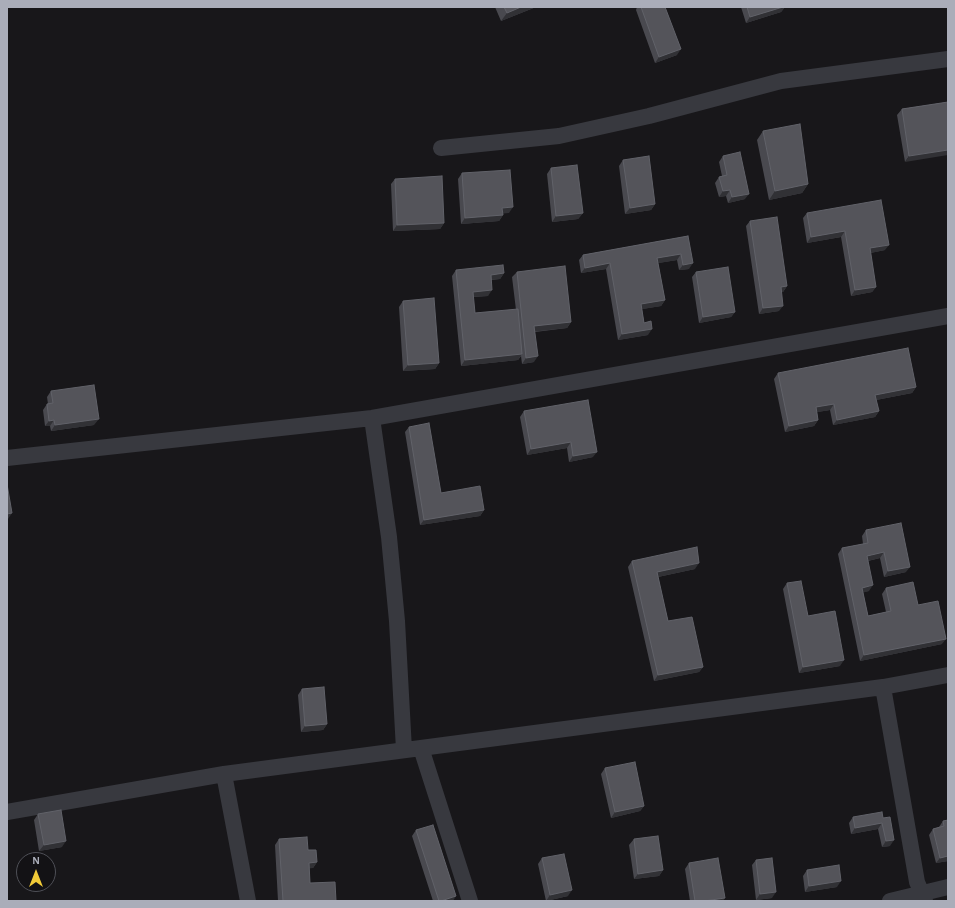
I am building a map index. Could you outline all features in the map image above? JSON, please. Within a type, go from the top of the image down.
[{"type":"street","points":[[441,148],[559,136],[649,116],[781,81],[948,59]]},
{"type":"street","points":[[7,458],[372,418],[948,316]]},
{"type":"street","points":[[372,418],[389,537],[397,621],[404,750]]},
{"type":"street","points":[[7,812],[224,774],[883,687],[948,675]]},
{"type":"street","points":[[883,687],[917,882],[923,897]]},
{"type":"street","points":[[421,748],[470,901]]},
{"type":"street","points":[[224,774],[248,901]]},
{"type":"street","points":[[890,901],[923,897],[948,887]]},
{"type":"building","points":[[504,7],[521,7],[507,13]]},
{"type":"building","points":[[641,7],[665,7],[681,49],[659,57]]},
{"type":"building","points":[[747,7],[783,7],[750,17]]},
{"type":"building","points":[[948,102],[948,150],[909,156],[902,109]]},
{"type":"building","points":[[800,124],[808,184],[775,191],[763,131]]},
{"type":"building","points":[[740,152],[749,194],[732,197],[730,190],[723,191],[719,177],[727,175],[723,156]]},
{"type":"building","points":[[649,156],[655,204],[630,208],[623,160]]},
{"type":"building","points":[[577,165],[583,213],[556,216],[551,168]]},
{"type":"building","points":[[510,170],[513,207],[502,208],[503,215],[465,218],[462,173]]},
{"type":"building","points":[[442,176],[444,223],[397,225],[395,179]]},
{"type":"building","points":[[881,200],[889,245],[870,248],[876,287],[855,290],[845,231],[811,237],[807,213]]},
{"type":"building","points":[[777,217],[787,286],[781,287],[783,306],[763,308],[750,221]]},
{"type":"building","points":[[688,236],[693,263],[683,265],[681,254],[657,258],[665,300],[641,304],[644,323],[651,321],[652,329],[622,334],[610,263],[585,268],[583,255]]},
{"type":"building","points":[[503,265],[504,273],[491,275],[492,290],[473,292],[475,313],[518,309],[522,354],[465,360],[456,270]]},
{"type":"building","points":[[565,266],[571,322],[534,326],[538,356],[526,358],[517,272]]},
{"type":"building","points":[[728,267],[735,312],[703,317],[696,272]]},
{"type":"building","points":[[434,298],[439,363],[408,365],[403,301]]},
{"type":"building","points":[[908,348],[916,387],[875,395],[879,411],[837,420],[834,404],[816,407],[818,420],[789,426],[778,373]]},
{"type":"building","points":[[94,385],[99,419],[55,425],[54,420],[49,421],[47,404],[53,403],[51,391]]},
{"type":"building","points":[[588,400],[597,452],[573,456],[571,442],[531,449],[524,411]]},
{"type":"building","points":[[429,423],[441,493],[480,486],[484,510],[424,520],[409,427]]},
{"type":"building","points":[[7,484],[12,513],[7,514]]},
{"type":"building","points":[[901,523],[910,567],[888,571],[884,552],[867,556],[873,585],[862,588],[868,616],[891,611],[886,588],[913,582],[918,605],[938,601],[946,639],[864,655],[842,548],[868,543],[866,530]]},
{"type":"building","points":[[697,547],[699,563],[657,572],[668,621],[692,617],[703,667],[658,675],[632,561]]},
{"type":"building","points":[[801,581],[808,616],[835,611],[844,660],[803,667],[787,583]]},
{"type":"building","points":[[324,687],[327,724],[305,726],[302,689]]},
{"type":"building","points":[[635,762],[644,806],[615,812],[605,768]]},
{"type":"building","points":[[61,810],[66,841],[44,845],[38,814]]},
{"type":"building","points":[[882,812],[883,818],[890,817],[894,840],[886,841],[882,823],[855,828],[853,817]]},
{"type":"building","points":[[948,820],[948,856],[940,858],[933,829],[944,826],[943,821]]},
{"type":"building","points":[[433,825],[456,896],[441,901],[439,901],[416,830]]},
{"type":"building","points":[[658,836],[663,870],[638,874],[634,839]]},
{"type":"building","points":[[307,837],[308,850],[316,850],[317,862],[309,863],[310,883],[335,882],[336,901],[283,901],[279,839]]},
{"type":"building","points":[[564,854],[572,890],[550,895],[542,858]]},
{"type":"building","points":[[718,858],[725,898],[695,901],[689,863]]},
{"type":"building","points":[[772,858],[776,892],[760,894],[756,860]]},
{"type":"building","points":[[839,865],[841,881],[809,886],[807,870]]}]
